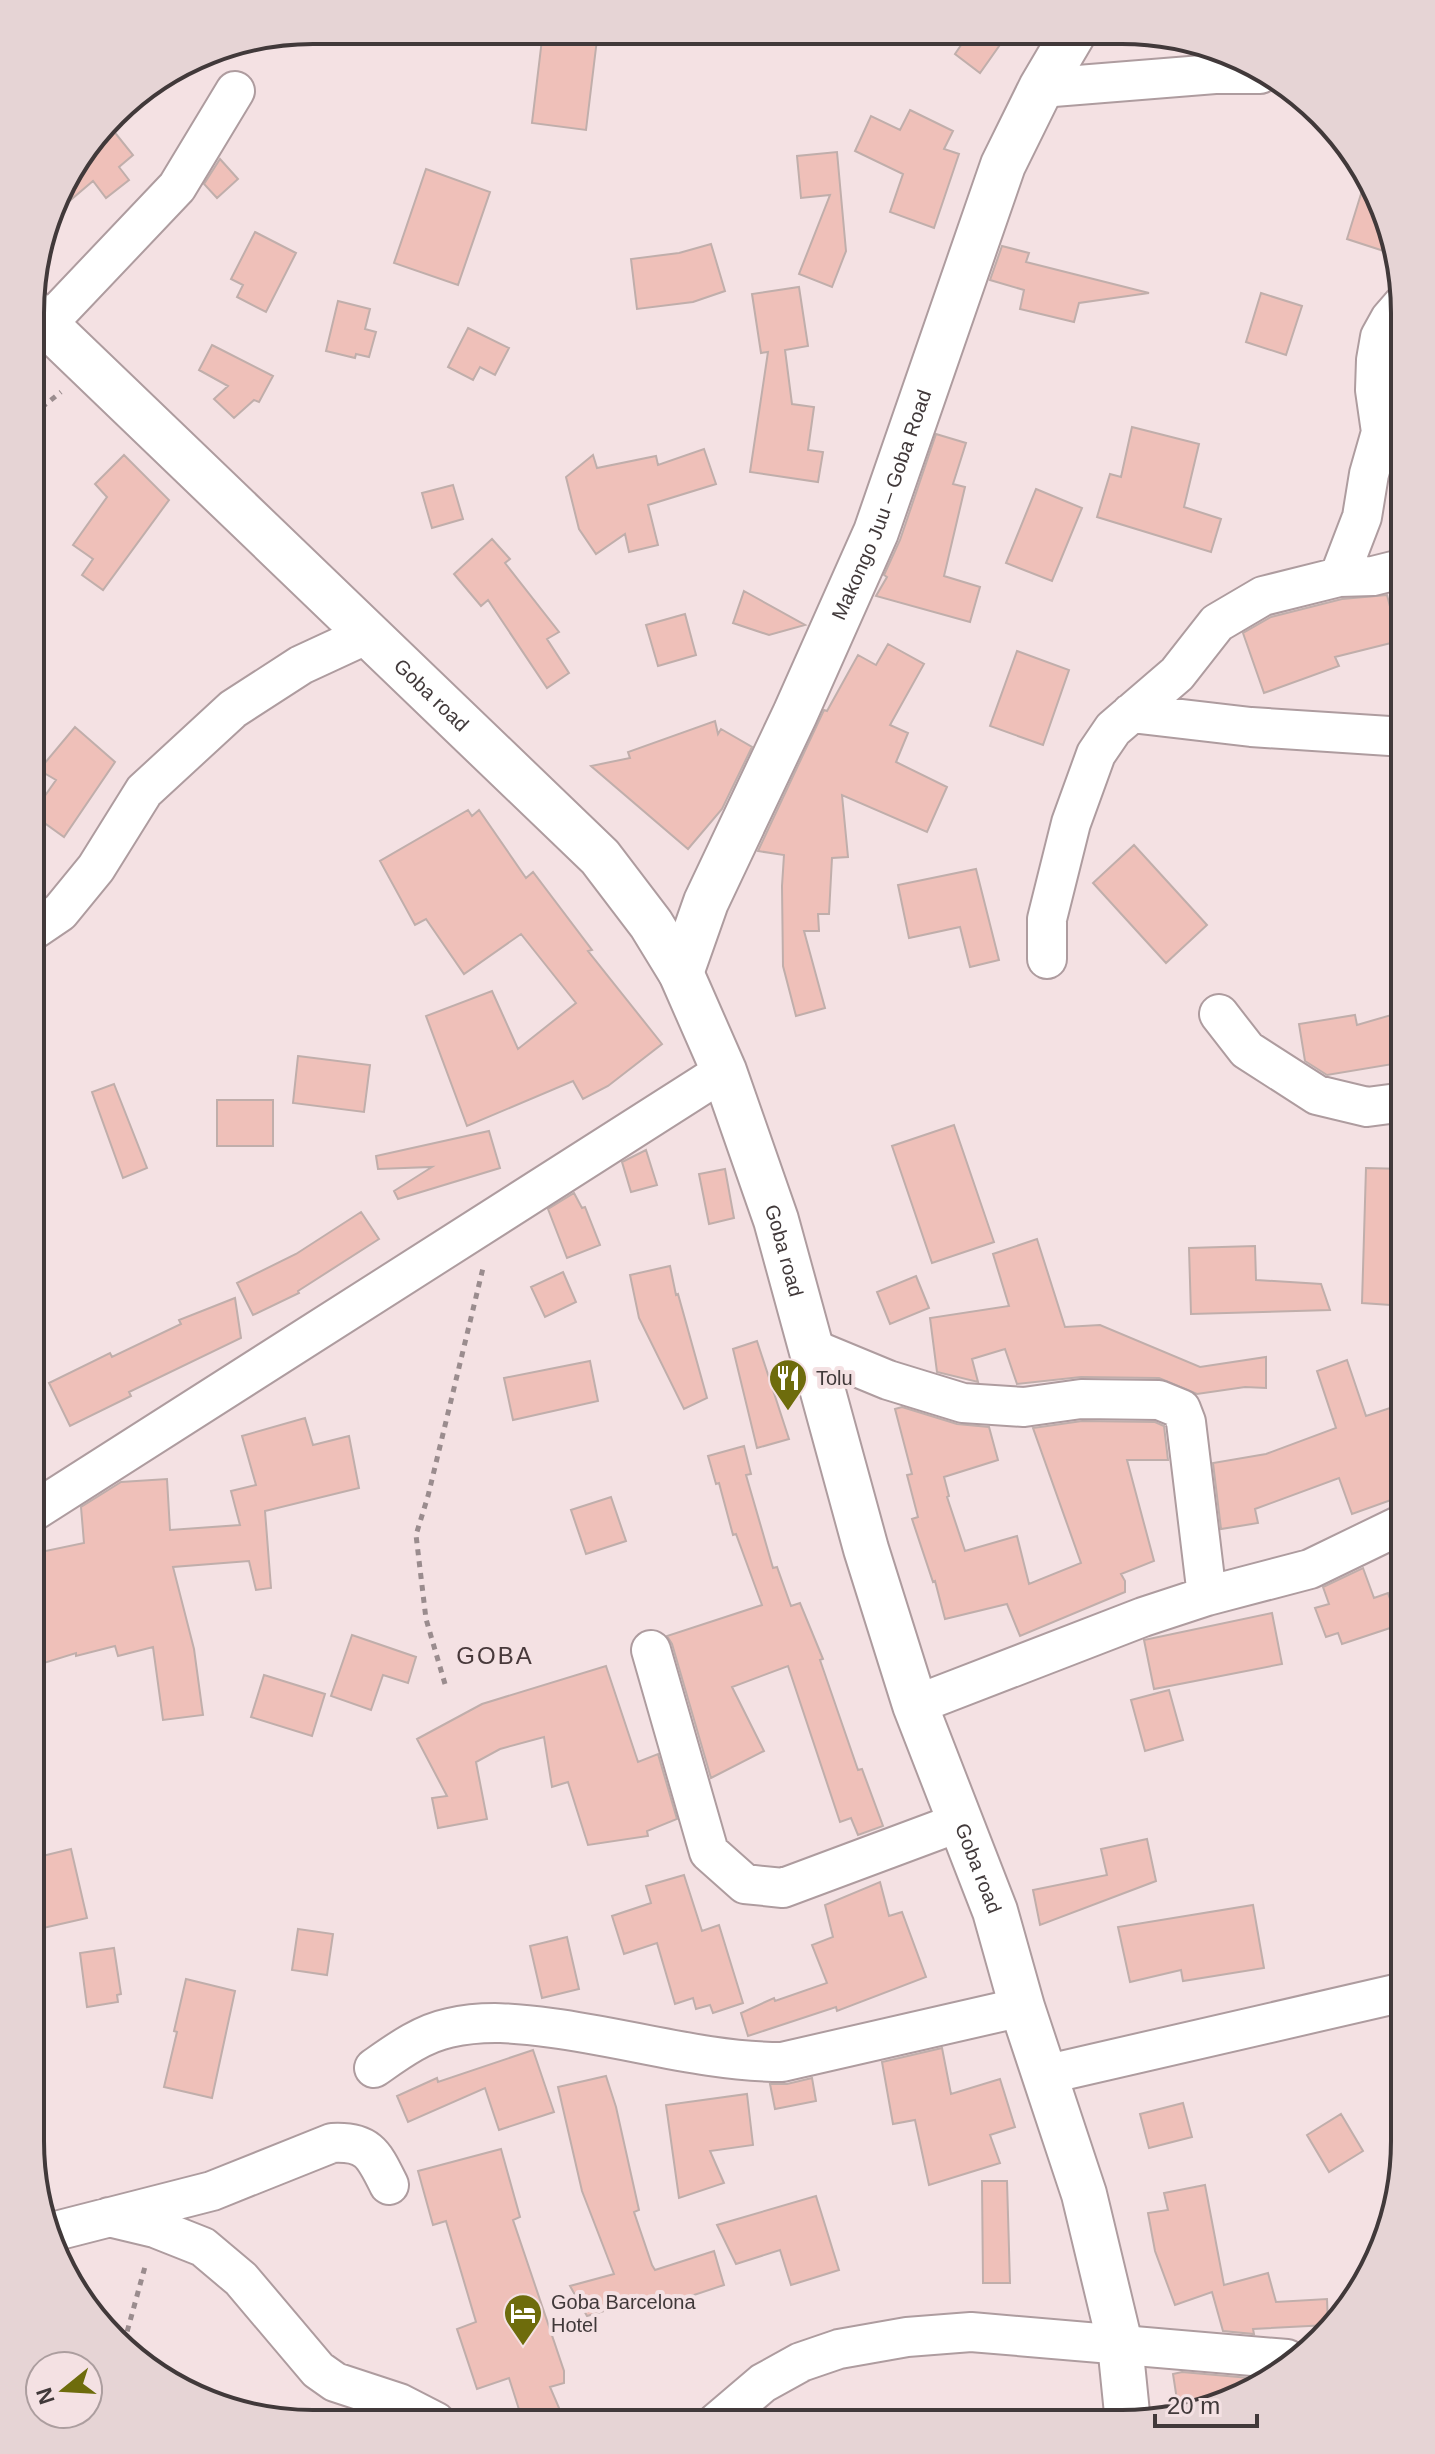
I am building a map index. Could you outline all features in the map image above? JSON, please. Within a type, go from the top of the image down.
[{"type":"street","name":"Makongo Juu – Goba Road","points":[[681,973],[706,902],[876,532],[1003,165],[1067,44]]},
{"type":"street","points":[[1041,88],[1244,74]]},
{"type":"street","points":[[44,313],[177,187],[235,91]]},
{"type":"street","points":[[1339,577],[1362,517],[1369,474],[1381,432],[1375,390],[1376,360],[1380,337],[1391,318]]},
{"type":"street","name":"Goba road","points":[[44,321],[600,857],[651,924],[681,973],[724,1071],[776,1220],[866,1549],[915,1705],[995,1911],[1022,2007],[1084,2194],[1120,2344],[1127,2410]]},
{"type":"street","points":[[1047,959],[1047,919],[1071,823],[1096,754],[1113,729],[1177,674],[1217,623],[1263,596],[1339,577],[1373,576],[1391,572]]},
{"type":"street","points":[[44,923],[60,912],[96,868],[144,791],[233,709],[301,665],[368,634]]},
{"type":"street","points":[[1131,713],[1251,727],[1391,736]]},
{"type":"street","points":[[1219,1014],[1247,1050],[1317,1095],[1367,1107],[1391,1104]]},
{"type":"street","points":[[44,1505],[724,1071]]},
{"type":"street","points":[[813,1349],[888,1380],[963,1403],[1024,1407],[1081,1399],[1159,1400],[1181,1409],[1186,1422],[1207,1596]]},
{"type":"street","points":[[915,1705],[1143,1617],[1207,1596],[1310,1569],[1390,1530]]},
{"type":"street","points":[[651,1650],[709,1852],[745,1884],[783,1888],[960,1822]]},
{"type":"street","points":[[1044,2075],[1390,1995]]},
{"type":"street","points":[[374,2068],[406,2045],[447,2028],[499,2021],[570,2030],[746,2062],[782,2062],[1022,2007]]},
{"type":"street","points":[[59,2230],[212,2191],[332,2143],[348,2142],[374,2154],[389,2185]]},
{"type":"street","points":[[109,2217],[155,2228],[203,2247],[241,2279],[301,2352],[335,2382],[413,2410]]},
{"type":"street","points":[[731,2410],[763,2383],[801,2362],[839,2349],[907,2337],[971,2332],[1279,2358]]},
{"type":"path","points":[[445,1684],[426,1619],[416,1535],[497,1217]]},
{"type":"path","points":[[126,2334],[155,2228]]},
{"type":"building","points":[[962,44],[1000,44],[980,73],[955,54]]},
{"type":"building","points":[[541,45],[596,45],[586,130],[532,123]]},
{"type":"building","points":[[910,110],[953,131],[944,149],[959,154],[934,228],[890,212],[903,174],[855,151],[871,116],[900,130]]},
{"type":"building","points":[[115,132],[133,155],[119,167],[129,180],[106,198],[93,181],[69,201],[89,164]]},
{"type":"building","points":[[837,152],[846,251],[832,287],[799,274],[830,195],[801,198],[797,156]]},
{"type":"building","points":[[220,159],[238,179],[217,198],[204,184]]},
{"type":"building","points":[[426,169],[490,192],[458,285],[394,263]]},
{"type":"building","points":[[1361,192],[1384,251],[1347,239]]},
{"type":"building","points":[[255,232],[296,253],[266,312],[237,297],[243,285],[231,279]]},
{"type":"building","points":[[711,244],[725,291],[693,302],[637,309],[631,259],[679,253]]},
{"type":"building","points":[[1002,246],[1029,253],[1026,262],[1149,293],[1079,303],[1074,322],[1020,309],[1024,290],[990,280]]},
{"type":"building","points":[[799,287],[808,346],[785,350],[792,404],[814,407],[808,450],[823,452],[818,482],[750,472],[768,352],[761,353],[752,294]]},
{"type":"building","points":[[1261,293],[1302,306],[1286,355],[1246,342]]},
{"type":"building","points":[[338,301],[370,309],[365,329],[376,332],[369,357],[356,354],[355,358],[326,351]]},
{"type":"building","points":[[468,328],[509,348],[495,375],[480,367],[473,380],[448,367]]},
{"type":"building","points":[[212,345],[273,376],[259,402],[254,400],[234,418],[214,399],[228,386],[199,370]]},
{"type":"building","points":[[1132,427],[1199,444],[1184,507],[1221,519],[1211,552],[1097,517],[1110,474],[1121,477]]},
{"type":"building","points":[[936,434],[966,443],[953,484],[965,487],[944,576],[980,587],[970,622],[876,596],[887,577],[884,575],[900,540]]},
{"type":"building","points":[[704,449],[716,484],[648,505],[658,545],[629,552],[625,534],[596,554],[579,529],[566,477],[593,455],[597,468],[656,456],[658,465]]},
{"type":"building","points":[[124,455],[169,500],[103,590],[82,575],[93,559],[73,545],[107,497],[95,484]]},
{"type":"building","points":[[453,485],[463,519],[432,528],[422,493]]},
{"type":"building","points":[[1036,489],[1082,508],[1052,581],[1006,563]]},
{"type":"building","points":[[492,539],[510,559],[505,563],[559,632],[547,639],[569,673],[547,688],[488,600],[481,606],[454,574]]},
{"type":"building","points":[[744,591],[805,625],[769,635],[733,623]]},
{"type":"building","points":[[1387,595],[1391,610],[1391,643],[1335,657],[1339,666],[1264,693],[1243,633],[1271,617],[1342,599]]},
{"type":"building","points":[[685,614],[696,655],[658,666],[646,625]]},
{"type":"building","points":[[888,644],[924,664],[890,725],[908,733],[896,762],[947,787],[927,832],[842,795],[848,857],[832,858],[829,914],[818,914],[819,931],[804,931],[825,1008],[796,1016],[783,966],[784,855],[758,851],[824,710],[827,711],[858,655],[876,665]]},
{"type":"building","points":[[1017,651],[1069,670],[1043,745],[990,726]]},
{"type":"building","points":[[715,721],[718,734],[721,729],[752,747],[722,809],[688,849],[591,766],[630,758],[628,752]]},
{"type":"building","points":[[75,727],[115,762],[64,837],[44,823],[44,797],[56,780],[44,773],[44,764]]},
{"type":"building","points":[[468,810],[472,816],[479,810],[526,878],[533,872],[592,950],[588,951],[662,1044],[608,1086],[583,1099],[573,1081],[467,1126],[426,1016],[492,991],[518,1049],[576,1003],[521,934],[464,974],[426,919],[415,925],[380,861]]},
{"type":"building","points":[[1134,845],[1207,925],[1166,963],[1093,883]]},
{"type":"building","points":[[976,869],[999,960],[970,967],[960,927],[909,938],[898,885]]},
{"type":"building","points":[[1355,1015],[1357,1025],[1391,1015],[1391,1064],[1327,1075],[1305,1061],[1299,1024]]},
{"type":"building","points":[[298,1056],[370,1065],[364,1112],[293,1103]]},
{"type":"building","points":[[114,1084],[147,1168],[123,1178],[92,1092]]},
{"type":"building","points":[[217,1100],[273,1100],[273,1146],[217,1146]]},
{"type":"building","points":[[954,1125],[994,1242],[932,1263],[892,1146]]},
{"type":"building","points":[[489,1131],[500,1168],[398,1199],[394,1191],[432,1167],[378,1169],[376,1156]]},
{"type":"building","points":[[646,1150],[657,1185],[631,1192],[622,1162]]},
{"type":"building","points":[[1366,1168],[1391,1169],[1390,1305],[1362,1303]]},
{"type":"building","points":[[725,1169],[734,1218],[709,1224],[699,1174]]},
{"type":"building","points":[[574,1193],[582,1208],[585,1207],[600,1245],[567,1258],[548,1209]]},
{"type":"building","points":[[361,1212],[379,1239],[299,1293],[253,1315],[237,1283],[296,1254]]},
{"type":"building","points":[[1037,1239],[1065,1327],[1100,1325],[1200,1367],[1266,1357],[1266,1388],[1245,1387],[1197,1394],[1159,1378],[1081,1377],[1017,1384],[1005,1349],[972,1359],[978,1382],[937,1372],[930,1318],[1009,1306],[993,1254]]},
{"type":"building","points":[[1255,1246],[1256,1280],[1321,1284],[1330,1310],[1191,1314],[1189,1248]]},
{"type":"building","points":[[670,1266],[707,1398],[684,1409],[639,1318],[630,1275]]},
{"type":"building","points":[[563,1272],[576,1302],[545,1317],[531,1287]]},
{"type":"building","points":[[916,1276],[929,1308],[890,1324],[877,1292]]},
{"type":"building","points":[[235,1298],[241,1338],[129,1392],[131,1396],[70,1426],[49,1383],[110,1353],[112,1357],[181,1324],[179,1320]]},
{"type":"building","points":[[757,1341],[789,1439],[757,1448],[733,1349]]},
{"type":"building","points":[[1347,1360],[1366,1416],[1390,1408],[1390,1500],[1352,1514],[1339,1478],[1255,1509],[1258,1523],[1221,1529],[1213,1463],[1266,1454],[1336,1428],[1317,1371]]},
{"type":"building","points":[[590,1361],[598,1401],[513,1420],[504,1378]]},
{"type":"building","points":[[902,1407],[957,1424],[989,1427],[998,1460],[944,1477],[947,1497],[965,1551],[1017,1536],[1029,1584],[1081,1563],[1033,1428],[1082,1421],[1155,1422],[1164,1426],[1168,1460],[1127,1460],[1154,1561],[1121,1574],[1125,1592],[1020,1636],[1007,1604],[945,1619],[935,1581],[912,1519],[918,1517],[907,1475],[912,1474],[895,1409]]},
{"type":"building","points":[[305,1418],[313,1445],[349,1436],[359,1488],[265,1511],[271,1588],[256,1590],[249,1561],[173,1567],[194,1649],[203,1715],[163,1720],[153,1647],[118,1656],[115,1646],[44,1663],[44,1551],[84,1543],[81,1507],[121,1482],[167,1479],[170,1530],[240,1525],[231,1491],[256,1485],[242,1436]]},
{"type":"building","points":[[744,1446],[751,1474],[746,1475],[773,1568],[777,1567],[791,1606],[800,1603],[823,1659],[820,1660],[858,1770],[862,1769],[883,1826],[858,1835],[851,1818],[840,1822],[788,1666],[732,1687],[764,1751],[711,1778],[672,1644],[667,1636],[762,1605],[736,1534],[733,1535],[708,1456]]},
{"type":"building","points":[[611,1497],[626,1541],[586,1554],[571,1510]]},
{"type":"building","points":[[1363,1568],[1374,1598],[1388,1593],[1390,1628],[1342,1644],[1338,1633],[1326,1637],[1315,1608],[1329,1604],[1323,1587]]},
{"type":"building","points":[[1272,1613],[1282,1664],[1154,1689],[1144,1640]]},
{"type":"building","points":[[352,1635],[416,1657],[408,1683],[383,1675],[371,1710],[331,1696]]},
{"type":"building","points":[[606,1666],[638,1762],[658,1754],[677,1819],[647,1831],[648,1836],[588,1845],[568,1782],[552,1787],[544,1737],[500,1749],[476,1762],[487,1819],[438,1828],[432,1798],[447,1796],[417,1739],[482,1704]]},
{"type":"building","points":[[264,1675],[325,1694],[312,1736],[251,1717]]},
{"type":"building","points":[[1169,1690],[1183,1740],[1145,1751],[1131,1700]]},
{"type":"building","points":[[1147,1839],[1156,1881],[1040,1925],[1033,1890],[1107,1875],[1101,1849]]},
{"type":"building","points":[[71,1849],[87,1918],[44,1928],[44,1856]]},
{"type":"building","points":[[684,1875],[702,1931],[719,1925],[743,2003],[713,2013],[710,2005],[696,2009],[693,1998],[675,2004],[657,1943],[624,1954],[612,1916],[651,1903],[646,1886]]},
{"type":"building","points":[[880,1882],[889,1916],[902,1912],[926,1977],[837,2011],[836,2007],[748,2036],[741,2013],[774,1998],[775,2001],[827,1983],[812,1945],[833,1937],[825,1905]]},
{"type":"building","points":[[1253,1905],[1264,1968],[1183,1981],[1181,1970],[1130,1982],[1118,1927]]},
{"type":"building","points":[[298,1929],[333,1934],[327,1975],[292,1970]]},
{"type":"building","points":[[567,1937],[579,1989],[542,1998],[530,1946]]},
{"type":"building","points":[[114,1948],[121,1994],[117,1995],[118,2002],[87,2007],[80,1953]]},
{"type":"building","points":[[186,1979],[235,1991],[212,2098],[164,2087]]},
{"type":"building","points":[[942,2048],[951,2094],[1000,2079],[1015,2127],[990,2135],[1000,2163],[929,2185],[915,2120],[893,2124],[882,2062]]},
{"type":"building","points":[[533,2050],[554,2112],[499,2130],[485,2088],[408,2122],[397,2096],[437,2078],[438,2082]]},
{"type":"building","points":[[606,2076],[639,2210],[634,2212],[652,2265],[655,2270],[714,2251],[724,2285],[661,2306],[658,2295],[587,2316],[570,2286],[614,2274],[582,2191],[558,2087]]},
{"type":"building","points":[[812,2078],[816,2101],[775,2109],[770,2084],[787,2084]]},
{"type":"building","points":[[747,2094],[753,2145],[710,2151],[724,2183],[679,2198],[666,2105]]},
{"type":"building","points":[[1183,2103],[1192,2137],[1149,2148],[1140,2114]]},
{"type":"building","points":[[1341,2114],[1363,2151],[1329,2172],[1307,2135]]},
{"type":"building","points":[[501,2149],[520,2217],[513,2220],[564,2371],[564,2383],[550,2387],[560,2410],[519,2410],[509,2378],[477,2389],[457,2329],[476,2322],[446,2221],[433,2225],[418,2171]]},
{"type":"building","points":[[982,2181],[1007,2181],[1010,2283],[983,2283]]},
{"type":"building","points":[[1205,2185],[1224,2285],[1268,2273],[1276,2302],[1327,2299],[1328,2313],[1316,2326],[1253,2329],[1254,2334],[1223,2331],[1212,2292],[1175,2305],[1155,2251],[1148,2213],[1168,2210],[1164,2193]]},
{"type":"building","points":[[816,2196],[839,2270],[791,2285],[780,2250],[736,2264],[717,2225]]},
{"type":"building","points":[[1182,2372],[1248,2378],[1178,2404],[1173,2374]]},
{"type":"place","name":"Tolu","points":[[788,1412]]},
{"type":"place","name":"Goba Barcelona Hotel","points":[[523,2347]]},
{"type":"district","name":"GOBA","points":[[495,1656]]}]
